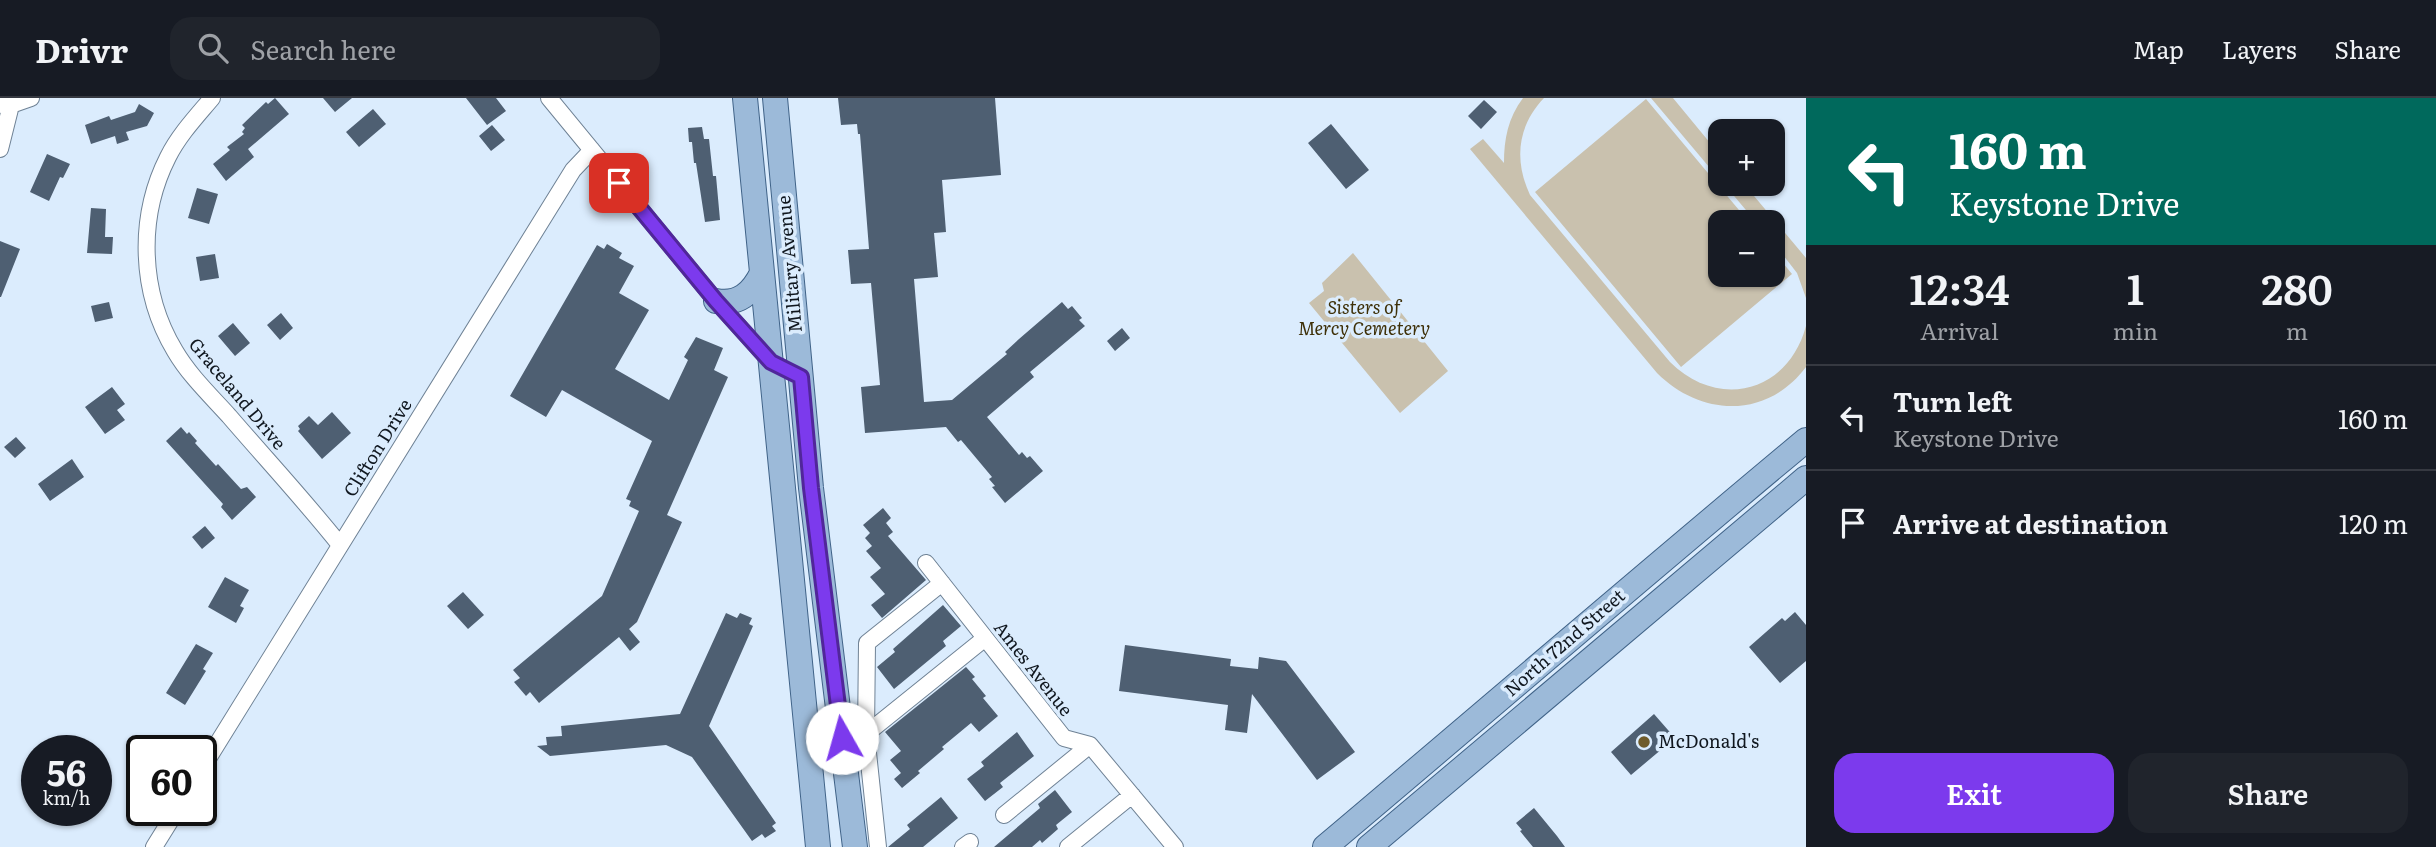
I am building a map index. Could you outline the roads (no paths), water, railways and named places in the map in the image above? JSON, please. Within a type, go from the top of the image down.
[{"type":"main road","name":"Military Avenue","points":[[746,98],[818,847]]},
{"type":"main road","name":"Military Avenue","points":[[775,98],[811,488],[855,847]]},
{"type":"main road","points":[[716,301],[731,302],[748,295],[762,273]]},
{"type":"main road","name":"North 72nd Street","points":[[1325,847],[1806,440]]},
{"type":"main road","name":"North 72nd Street","points":[[1369,847],[1806,478]]},
{"type":"street","points":[[0,149],[6,105],[31,98]]},
{"type":"street","name":"Graceland Drive","points":[[212,98],[180,137],[158,179],[146,235],[146,263],[152,295],[165,331],[185,366],[340,545]]},
{"type":"street","points":[[549,98],[716,301],[771,362],[801,377]]},
{"type":"street","name":"Clifton Drive","points":[[217,744],[573,170],[592,150]]},
{"type":"street","name":"Ames Avenue","points":[[926,563],[1064,738],[1090,744],[1175,847]]},
{"type":"street","points":[[878,847],[866,734],[867,643],[942,583]]},
{"type":"street","points":[[866,734],[984,639]]},
{"type":"street","points":[[1004,815],[1090,744]]},
{"type":"street","points":[[1068,847],[1132,795]]},
{"type":"street","points":[[154,847],[167,826]]},
{"type":"place","name":"McDonald's","points":[[1644,742]]},
{"type":"park label","name":"Sisters of Mercy Cemetery","points":[[1364,318]]}]
